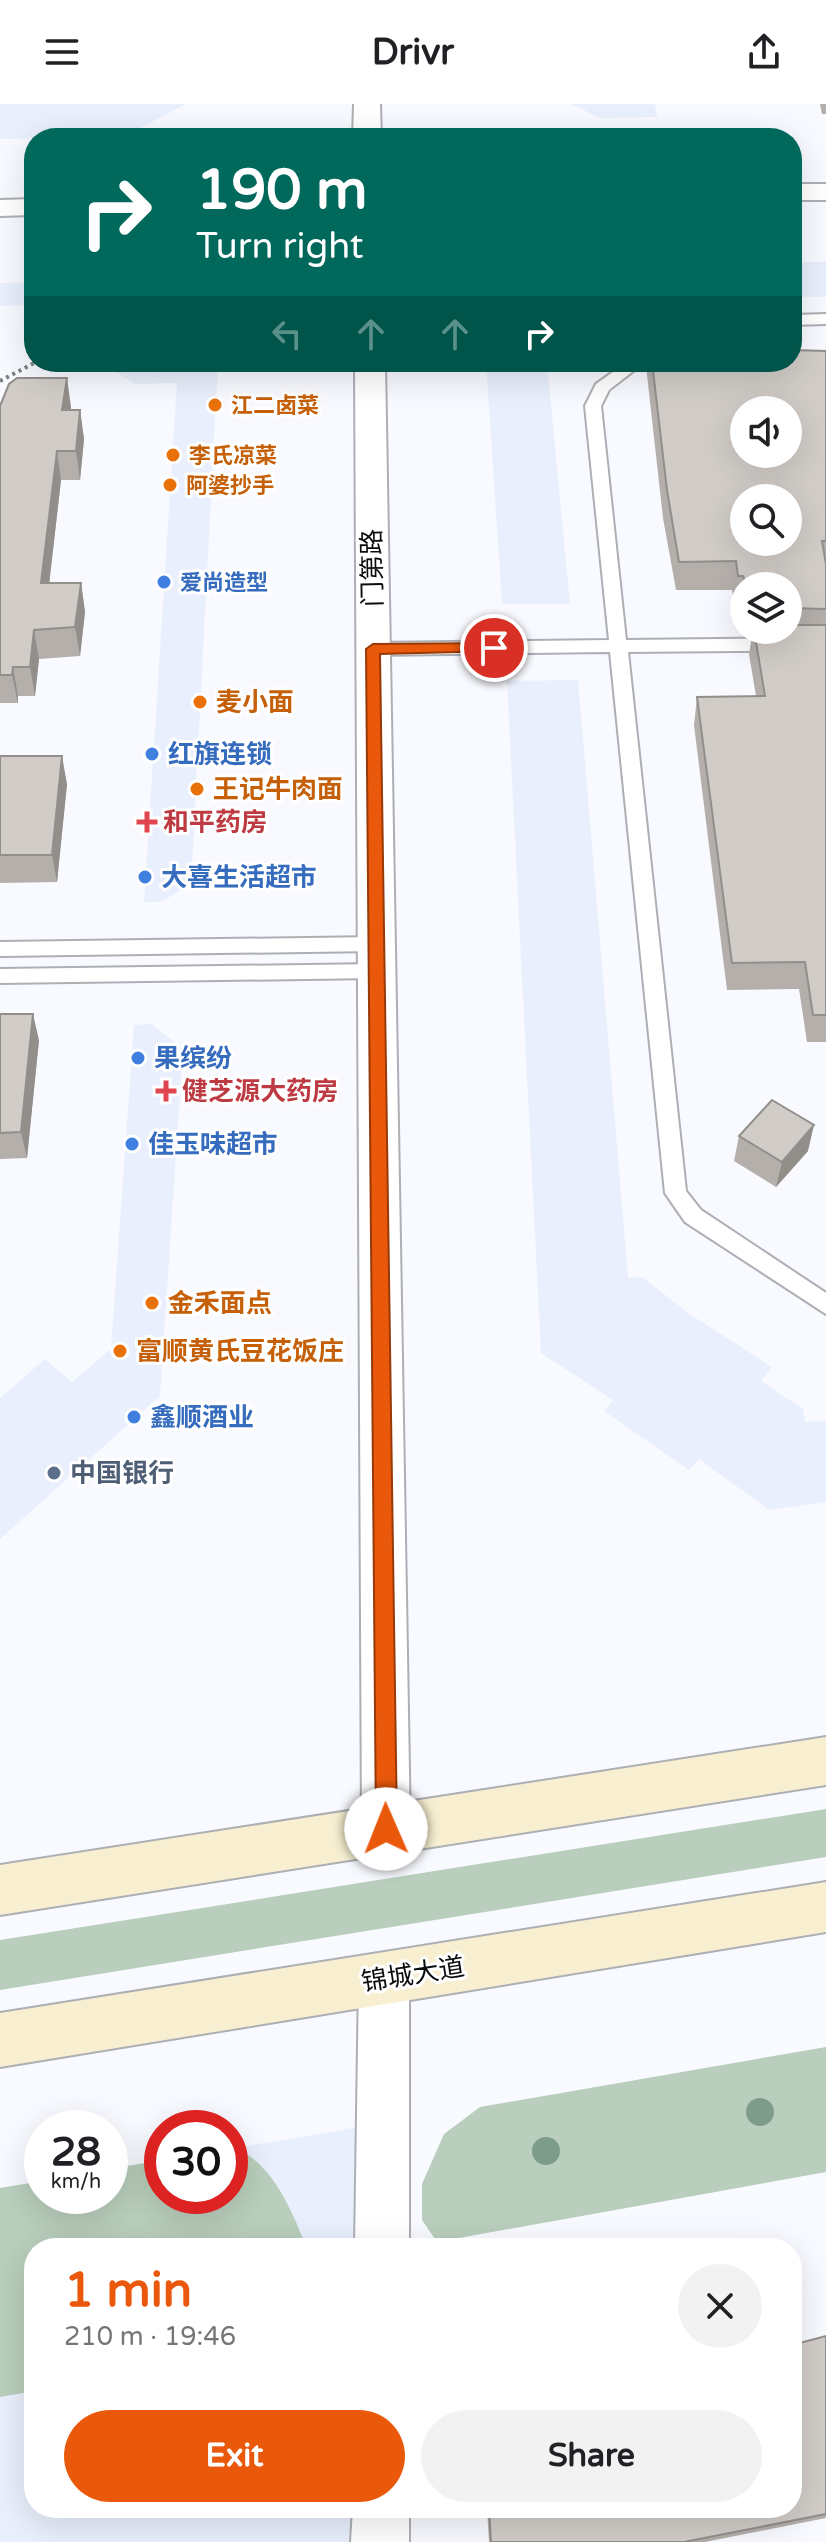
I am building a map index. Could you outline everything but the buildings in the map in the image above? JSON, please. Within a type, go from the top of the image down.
[{"type":"main road","points":[[0,1890],[826,1761]]},
{"type":"main road","name":"锦城大道","points":[[0,2040],[826,1907]]},
{"type":"street","points":[[367,104],[367,128]]},
{"type":"street","points":[[802,192],[826,192]]},
{"type":"street","points":[[0,208],[24,207]]},
{"type":"street","name":"门第路","points":[[370,372],[386,1829]]},
{"type":"street","points":[[382,2238],[384,1978]]},
{"type":"street","points":[[380,2542],[381,2518]]},
{"type":"lane","points":[[802,320],[826,319]]},
{"type":"lane","points":[[623,372],[602,387],[593,406],[676,1193],[693,1216],[826,1305]]},
{"type":"lane","points":[[373,649],[826,644]]},
{"type":"lane","points":[[0,949],[377,958]]},
{"type":"lane","points":[[0,976],[377,958]]},
{"type":"path","points":[[0,381],[24,368]]},
{"type":"shaded area","points":[[0,104],[186,104],[140,128],[24,128],[24,139],[0,139]]},
{"type":"shaded area","points":[[571,104],[655,104],[657,117],[600,118]]},
{"type":"shaded area","points":[[802,262],[826,262],[826,297],[802,297]]},
{"type":"shaded area","points":[[24,282],[24,305],[0,306],[0,283]]},
{"type":"shaded area","points":[[116,372],[217,372],[191,884],[161,902],[144,902],[177,383],[135,384]]},
{"type":"shaded area","points":[[487,372],[548,372],[570,604],[502,604]]},
{"type":"shaded area","points":[[578,680],[628,1278],[642,1277],[691,1315],[772,1367],[761,1381],[803,1409],[805,1422],[826,1421],[826,1502],[769,1510],[699,1459],[689,1470],[604,1411],[613,1400],[541,1353],[507,681]]},
{"type":"shaded area","points":[[152,1024],[183,1049],[160,1396],[0,1539],[0,1398],[45,1359],[72,1382],[111,1349],[134,1025]]},
{"type":"shaded area","points":[[384,2123],[383,2238],[24,2238],[24,2518],[381,2518],[381,2542],[0,2542],[0,2188],[24,2184],[24,2214],[128,2214],[128,2166],[144,2163],[144,2214],[248,2214],[248,2146]]},
{"type":"green space","points":[[826,1809],[826,1857],[0,1990],[0,1940]]},
{"type":"green space","points":[[826,2047],[826,2172],[459,2238],[434,2238],[422,2220],[422,2184],[444,2134],[480,2107]]},
{"type":"green space","points":[[248,2155],[262,2167],[281,2192],[303,2238],[24,2238],[24,2393],[0,2397],[0,2188],[24,2184],[24,2214],[128,2214],[128,2166],[144,2163],[144,2214],[248,2214]]},
{"type":"place","name":"江二卤菜","points":[[215,405]]},
{"type":"place","name":"李氏凉菜","points":[[173,455]]},
{"type":"place","name":"阿婆抄手","points":[[170,485]]},
{"type":"place","name":"爱尚造型","points":[[164,582]]},
{"type":"place","name":"麦小面","points":[[200,702]]},
{"type":"place","name":"红旗连锁","points":[[152,754]]},
{"type":"place","name":"王记牛肉面","points":[[197,789]]},
{"type":"place","name":"和平药房","points":[[147,822]]},
{"type":"place","name":"大喜生活超市","points":[[145,877]]},
{"type":"place","name":"果缤纷","points":[[138,1058]]},
{"type":"place","name":"健芝源大药房","points":[[166,1091]]},
{"type":"place","name":"佳玉味超市","points":[[132,1144]]},
{"type":"place","name":"金禾面点","points":[[152,1303]]},
{"type":"place","name":"富顺黄氏豆花饭庄","points":[[120,1351]]},
{"type":"place","name":"鑫顺酒业","points":[[134,1417]]},
{"type":"place","name":"中国银行","points":[[54,1473]]},
{"type":"route","points":[[386,1829],[373,649],[494,648]]}]
